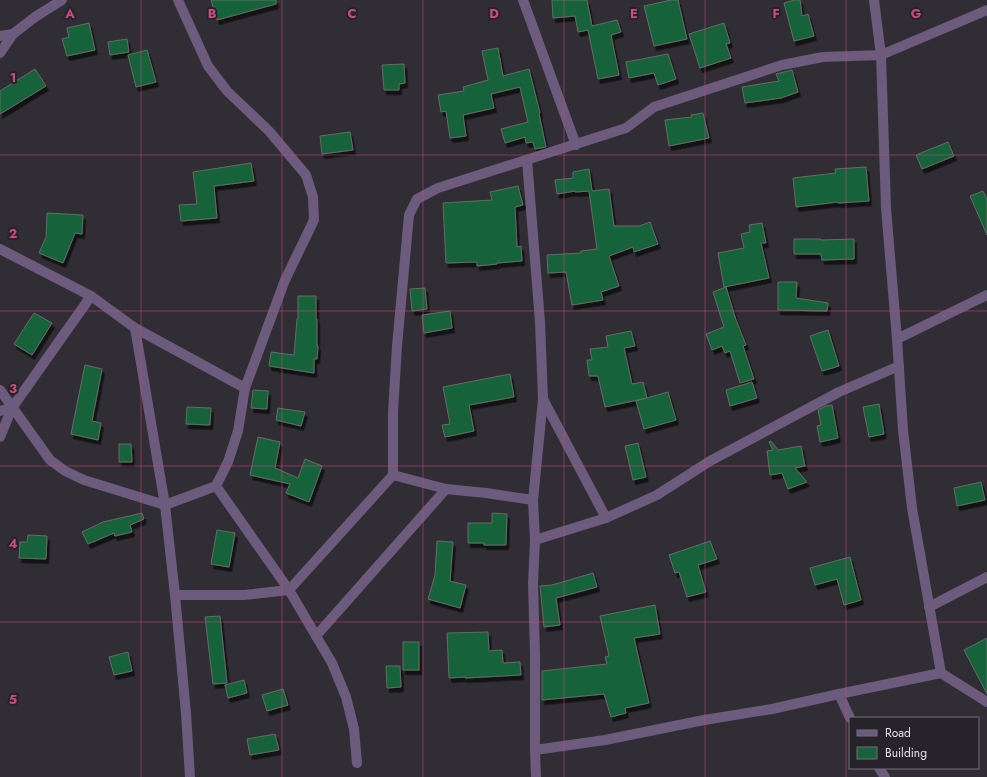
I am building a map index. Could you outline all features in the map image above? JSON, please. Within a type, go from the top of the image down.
[{"type":"street","points":[[0,52],[13,34],[35,17],[62,0]]},
{"type":"street","points":[[0,390],[50,460],[65,471],[84,480],[165,505],[216,486],[228,462],[238,431],[245,388],[285,280],[314,220],[313,197],[306,175],[269,131],[227,91],[208,66],[178,0]]},
{"type":"street","points":[[523,0],[576,144]]},
{"type":"street","points":[[874,0],[881,55],[886,208],[898,339],[903,430],[912,508],[941,673]]},
{"type":"street","points":[[175,595],[244,595],[289,590],[393,475],[393,412],[397,346],[409,215],[417,199],[438,188],[626,128],[654,107],[782,65],[823,57],[881,55],[987,10]]},
{"type":"street","points":[[0,36],[13,34]]},
{"type":"street","points":[[527,160],[540,322],[543,399],[533,500],[535,540],[533,583],[535,654],[534,750],[536,777]]},
{"type":"street","points":[[0,249],[91,296],[135,328],[245,388]]},
{"type":"street","points":[[898,339],[987,295]]},
{"type":"street","points":[[0,437],[12,408],[91,296]]},
{"type":"street","points":[[135,328],[165,505],[186,713],[190,777]]},
{"type":"street","points":[[535,540],[606,518],[657,495],[710,461],[839,392],[899,366]]},
{"type":"street","points":[[543,399],[606,518]]},
{"type":"street","points":[[0,412],[12,408]]},
{"type":"street","points":[[393,475],[446,489],[533,500]]},
{"type":"street","points":[[216,486],[289,590],[332,663],[346,697],[354,729],[357,763]]},
{"type":"street","points":[[316,636],[446,489]]},
{"type":"street","points":[[929,607],[987,577]]},
{"type":"street","points":[[534,750],[605,740],[704,720],[772,709],[941,673],[987,702]]},
{"type":"street","points":[[839,694],[850,717]]},
{"type":"building","points":[[211,0],[276,0],[276,4],[217,20]]},
{"type":"building","points":[[552,0],[587,0],[592,26],[617,20],[621,32],[611,35],[619,75],[598,79],[588,30],[578,32],[575,16],[553,18]]},
{"type":"building","points":[[671,0],[678,0],[687,39],[654,46],[644,6]]},
{"type":"building","points":[[800,0],[802,16],[808,14],[814,36],[794,41],[784,3]]},
{"type":"building","points":[[89,23],[95,50],[67,56],[62,39],[69,37],[67,28]]},
{"type":"building","points":[[724,23],[730,43],[726,44],[731,58],[700,68],[689,34]]},
{"type":"building","points":[[127,39],[129,52],[110,55],[108,42]]},
{"type":"building","points":[[498,48],[503,76],[529,69],[540,113],[546,147],[535,149],[533,142],[526,143],[525,137],[505,143],[501,129],[528,122],[520,87],[491,94],[494,108],[463,115],[466,136],[450,138],[446,111],[441,112],[438,95],[464,91],[463,87],[488,80],[482,51]]},
{"type":"building","points":[[147,50],[156,82],[136,87],[128,55]]},
{"type":"building","points":[[668,54],[676,79],[658,85],[654,73],[629,78],[626,62]]},
{"type":"building","points":[[404,64],[405,83],[399,84],[399,90],[384,90],[382,65]]},
{"type":"building","points":[[35,69],[46,86],[0,114],[0,91]]},
{"type":"building","points":[[792,70],[798,92],[781,98],[745,103],[742,87],[779,81],[776,74]]},
{"type":"building","points":[[703,113],[709,138],[669,146],[665,120],[692,117],[691,115]]},
{"type":"building","points":[[350,132],[353,150],[322,154],[320,136]]},
{"type":"building","points":[[948,142],[954,156],[922,169],[916,155]]},
{"type":"building","points":[[251,163],[254,181],[214,186],[217,218],[181,221],[179,205],[197,204],[193,172]]},
{"type":"building","points":[[866,167],[869,201],[838,202],[796,207],[793,178],[836,173],[835,169]]},
{"type":"building","points":[[589,169],[592,191],[609,189],[614,226],[639,226],[650,222],[658,244],[634,252],[633,247],[609,256],[619,286],[601,292],[603,300],[572,305],[566,272],[548,273],[547,255],[581,253],[581,251],[597,249],[589,191],[575,191],[557,194],[555,180],[573,178],[573,172]]},
{"type":"building","points":[[518,186],[523,205],[515,207],[517,247],[521,246],[522,261],[477,266],[477,262],[446,263],[443,203],[492,200],[490,192]]},
{"type":"building","points":[[983,191],[987,199],[987,235],[970,196]]},
{"type":"building","points":[[47,213],[83,215],[82,234],[75,233],[63,263],[39,253],[46,237]]},
{"type":"building","points":[[762,223],[766,243],[761,243],[769,278],[724,287],[718,253],[744,248],[741,234],[750,232],[749,225]]},
{"type":"building","points":[[794,239],[854,239],[854,259],[822,260],[821,254],[794,254]]},
{"type":"building","points":[[778,282],[797,282],[796,298],[828,303],[827,311],[778,310]]},
{"type":"building","points":[[726,287],[736,320],[746,345],[743,346],[754,379],[740,383],[730,351],[725,353],[722,346],[712,350],[706,334],[724,327],[713,292]]},
{"type":"building","points":[[425,288],[427,309],[412,311],[410,289]]},
{"type":"building","points":[[298,296],[316,296],[318,346],[317,359],[314,359],[314,373],[269,366],[271,352],[294,355],[298,319]]},
{"type":"building","points":[[450,311],[452,328],[424,333],[422,315]]},
{"type":"building","points":[[34,313],[52,323],[32,355],[14,344]]},
{"type":"building","points":[[828,330],[839,366],[822,371],[810,336]]},
{"type":"building","points":[[631,331],[635,346],[624,348],[632,384],[643,382],[647,398],[605,407],[598,376],[589,376],[587,360],[592,360],[590,349],[608,347],[606,336]]},
{"type":"building","points":[[85,365],[102,369],[92,421],[101,423],[98,440],[71,434]]},
{"type":"building","points":[[510,374],[514,397],[469,405],[474,431],[445,437],[442,425],[450,424],[443,387]]},
{"type":"building","points":[[752,382],[757,398],[730,406],[726,390]]},
{"type":"building","points":[[253,390],[268,391],[267,409],[251,408]]},
{"type":"building","points":[[668,392],[676,420],[644,429],[636,401]]},
{"type":"building","points":[[879,404],[884,434],[869,437],[863,407]]},
{"type":"building","points":[[832,405],[838,438],[820,442],[817,426],[821,425],[818,410]]},
{"type":"building","points":[[187,407],[211,408],[210,425],[186,424]]},
{"type":"building","points":[[278,408],[305,412],[301,426],[276,420]]},
{"type":"building","points":[[258,437],[280,442],[275,468],[298,478],[305,459],[322,466],[309,502],[286,493],[290,484],[250,475]]},
{"type":"building","points":[[771,441],[778,450],[801,446],[805,466],[795,468],[807,482],[788,489],[782,473],[770,475],[767,451],[773,450],[769,442]]},
{"type":"building","points":[[638,443],[646,477],[633,480],[625,446]]},
{"type":"building","points":[[119,444],[131,444],[132,462],[119,462]]},
{"type":"building","points":[[981,482],[985,500],[957,506],[954,488]]},
{"type":"building","points":[[142,513],[144,519],[130,525],[132,532],[115,536],[114,533],[88,544],[82,532],[103,522]]},
{"type":"building","points":[[492,513],[507,514],[506,545],[468,543],[468,523],[492,523]]},
{"type":"building","points":[[217,530],[235,533],[229,567],[211,564]]},
{"type":"building","points":[[28,535],[47,536],[46,559],[19,558],[20,542],[27,542]]},
{"type":"building","points":[[437,541],[453,542],[450,581],[466,585],[460,608],[428,599],[435,575]]},
{"type":"building","points":[[710,541],[717,559],[698,565],[706,592],[687,597],[679,572],[675,573],[669,555]]},
{"type":"building","points":[[850,557],[861,600],[844,605],[837,579],[815,585],[810,568]]},
{"type":"building","points":[[593,573],[597,587],[556,598],[560,625],[544,627],[540,586],[552,585]]},
{"type":"building","points":[[655,605],[660,634],[634,638],[649,703],[625,708],[626,713],[611,717],[604,694],[542,700],[542,671],[607,664],[605,657],[609,656],[600,616]]},
{"type":"building","points":[[220,616],[227,683],[213,684],[205,617]]},
{"type":"building","points":[[488,632],[489,651],[502,650],[503,663],[520,662],[521,675],[449,678],[447,633]]},
{"type":"building","points":[[987,638],[987,694],[964,650]]},
{"type":"building","points":[[403,642],[419,642],[419,670],[403,670]]},
{"type":"building","points":[[128,652],[132,671],[114,675],[109,657]]},
{"type":"building","points":[[386,666],[400,666],[401,687],[387,688]]},
{"type":"building","points":[[244,680],[247,693],[228,698],[225,685]]},
{"type":"building","points":[[283,689],[288,705],[267,711],[262,695]]},
{"type":"building","points":[[275,734],[279,750],[250,755],[247,739]]}]
